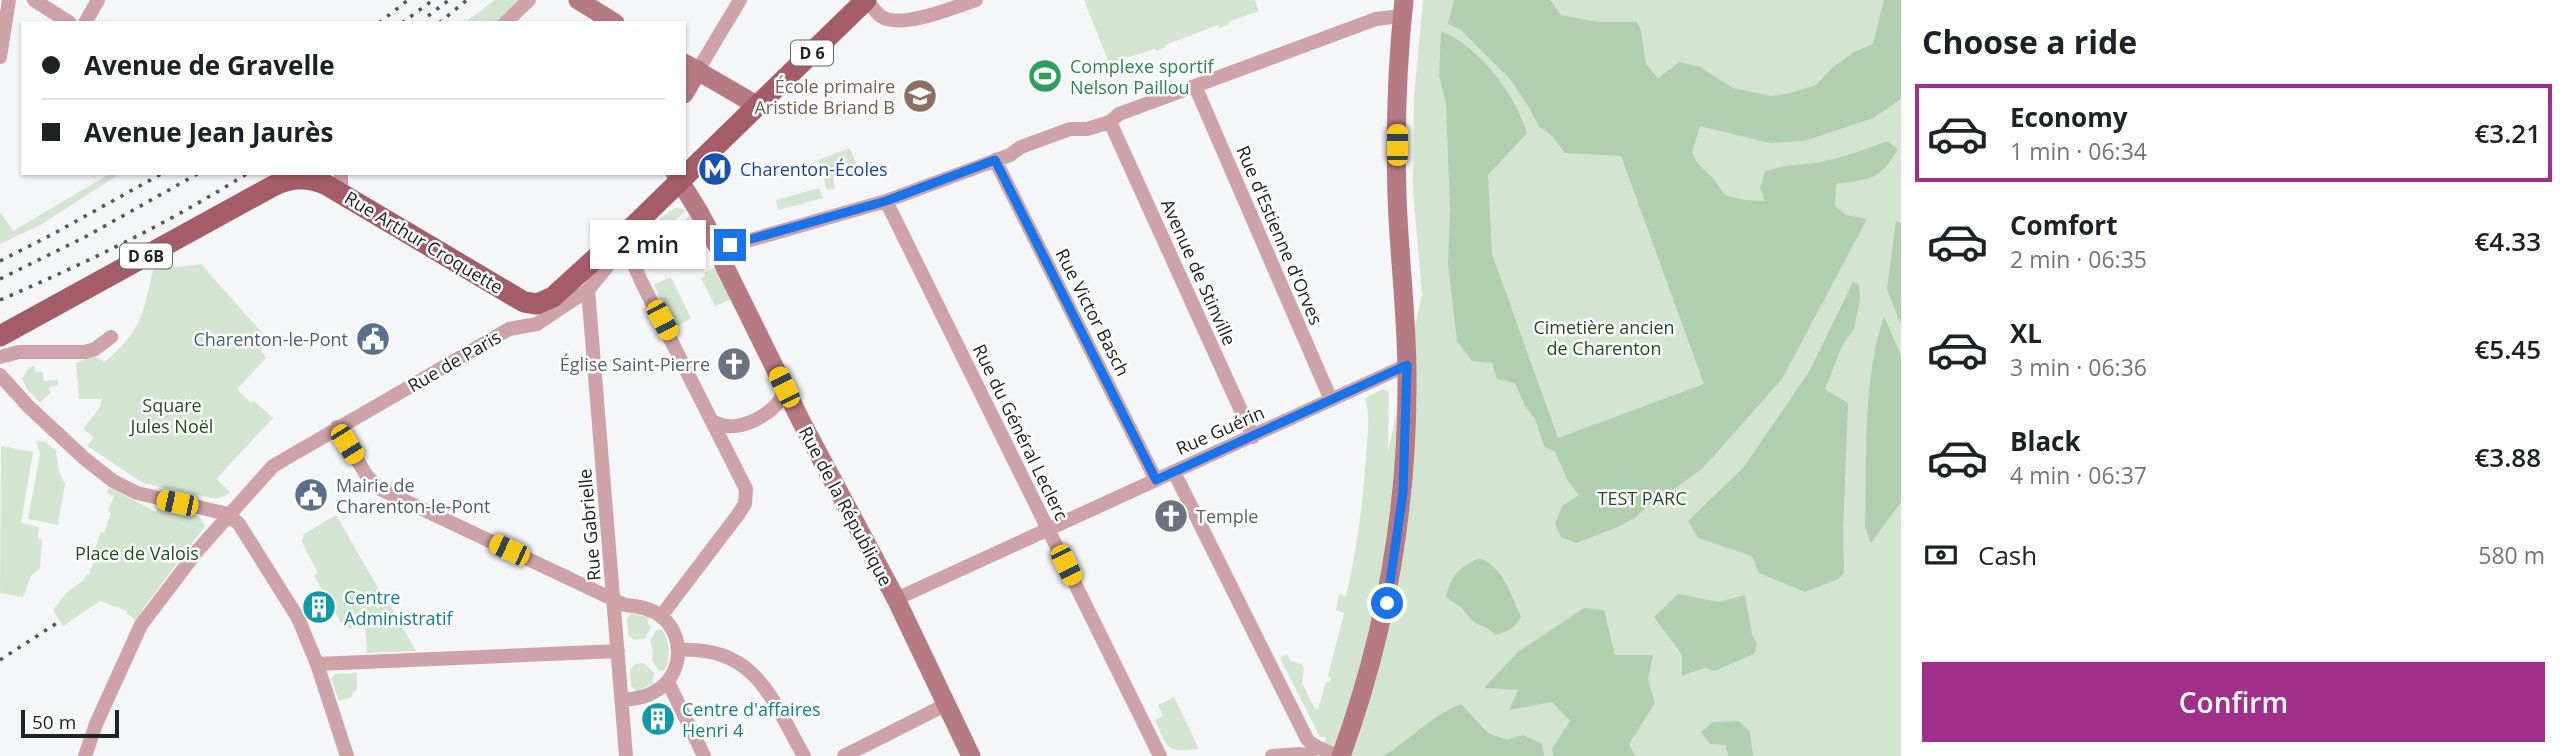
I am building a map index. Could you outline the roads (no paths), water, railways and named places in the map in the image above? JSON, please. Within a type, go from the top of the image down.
[{"type":"main road","name":"Rue de Paris","points":[[686,170],[758,106],[866,0]]},
{"type":"main road","name":"Rue de Paris","points":[[618,242],[677,178]]},
{"type":"main road","name":"Rue Arthur Croquette","points":[[0,336],[282,181],[293,179],[341,183],[513,295],[531,303],[542,303],[553,298],[598,256],[618,242]]},
{"type":"street","points":[[0,57],[9,0]]},
{"type":"street","points":[[34,0],[67,21]]},
{"type":"street","points":[[86,21],[98,0]]},
{"type":"street","points":[[507,21],[528,0]]},
{"type":"street","points":[[578,0],[600,6],[613,21]]},
{"type":"street","points":[[686,86],[691,66],[740,0]]},
{"type":"street","points":[[866,0],[881,16],[894,20],[926,17],[976,0]]},
{"type":"street","points":[[719,249],[886,201],[1010,155],[1021,146],[1070,129],[1087,129],[1110,122],[1119,114],[1403,8],[1398,96],[1397,195],[1407,365],[1403,493],[1390,584],[1364,690],[1341,756]]},
{"type":"street","points":[[691,66],[758,106]]},
{"type":"street","name":"Rue d'Estienne d'Orves","points":[[1195,86],[1331,400]]},
{"type":"street","name":"Avenue de Stinville","points":[[1110,122],[1253,437]]},
{"type":"street","name":"Rue Victor Basch","points":[[995,160],[1156,480]]},
{"type":"street","name":"Rue de la République","points":[[677,178],[719,249],[724,265],[784,387],[896,599],[971,756]]},
{"type":"street","name":"Rue du Général Leclerc","points":[[886,201],[1160,756]]},
{"type":"street","points":[[618,242],[713,422],[746,489],[747,497],[737,516],[661,616]]},
{"type":"street","name":"Rue de Paris","points":[[85,756],[96,724],[141,625],[228,514],[273,466],[509,329],[537,324],[588,290],[610,263],[618,242]]},
{"type":"street","name":"Rue Gabrielle","points":[[588,290],[626,756]]},
{"type":"street","points":[[0,357],[11,352],[85,352],[111,337]]},
{"type":"street","name":"Rue Guérin","points":[[896,599],[1407,365]]},
{"type":"street","points":[[0,375],[29,407],[85,460],[113,481],[137,493],[228,514],[239,524],[298,618],[317,664],[347,756]]},
{"type":"street","points":[[713,422],[731,427],[745,424],[766,413],[779,402],[784,387]]},
{"type":"street","points":[[337,428],[367,476],[380,489],[625,605],[647,609],[661,616],[674,633],[678,650],[676,667],[668,681],[654,693],[622,700]]},
{"type":"street","points":[[1174,472],[1308,751]]},
{"type":"street","points":[[678,650],[711,650],[735,659],[748,668],[771,699],[804,756]]},
{"type":"street","points":[[317,664],[618,651]]},
{"type":"street","points":[[668,681],[704,756]]},
{"type":"street","points":[[844,756],[947,704]]},
{"type":"street","points":[[1272,756],[1327,750],[1334,756]]},
{"type":"railway","points":[[382,21],[408,0]]},
{"type":"railway","points":[[405,21],[433,0]]},
{"type":"railway","points":[[428,16],[449,0]]},
{"type":"railway","points":[[441,21],[467,0]]},
{"type":"railway","points":[[0,261],[159,175]]},
{"type":"railway","points":[[0,279],[87,236],[195,175]]},
{"type":"railway","points":[[0,300],[127,241],[245,175]]},
{"type":"railway","points":[[0,660],[60,621]]},
{"type":"place","name":"Complexe sportif Nelson Paillou","points":[[1045,76]]},
{"type":"place","name":"École primaire Aristide Briand B","points":[[920,96]]},
{"type":"place","name":"Charenton-Écoles","points":[[715,169]]},
{"type":"place","name":"Charenton-le-Pont","points":[[373,339]]},
{"type":"place","name":"Église Saint-Pierre","points":[[734,364]]},
{"type":"place","name":"Mairie de Charenton-le-Pont","points":[[311,495]]},
{"type":"place","name":"Temple","points":[[1171,516]]},
{"type":"place","name":"Centre Administratif","points":[[319,607]]},
{"type":"place","name":"Centre d'affaires Henri 4","points":[[658,719]]},
{"type":"park label","name":"Cimetière ancien de Charenton","points":[[1604,337]]},
{"type":"park label","name":"Square Jules Noël","points":[[172,415]]},
{"type":"park label","name":"TEST PARC","points":[[1642,498]]},
{"type":"park label","name":"Place de Valois","points":[[137,553]]}]
